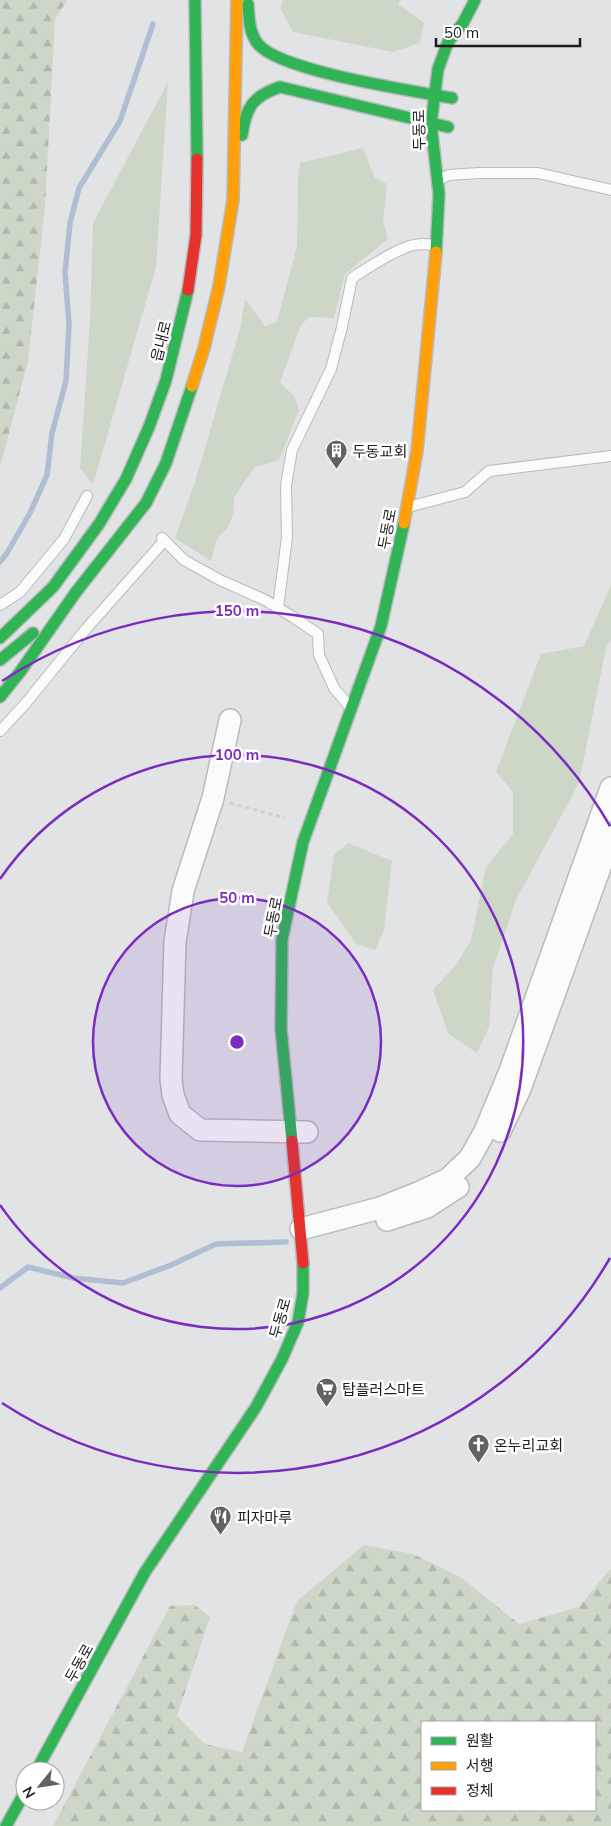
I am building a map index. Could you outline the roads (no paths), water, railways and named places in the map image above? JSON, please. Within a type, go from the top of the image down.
[{"type":"street","name":"읍내로","points":[[0,638],[53,587],[99,524],[126,479],[149,427],[166,380],[180,330],[196,235],[195,0]]},
{"type":"street","points":[[0,697],[20,672],[76,592],[146,503],[166,463],[185,410],[204,348],[219,286],[233,200],[237,0]]},
{"type":"street","points":[[248,0],[251,32],[258,44],[272,56],[288,63],[383,86],[434,94]]},
{"type":"street","name":"두동로","points":[[442,246],[439,194],[431,124],[434,94],[438,69],[448,42],[463,23],[475,0]]},
{"type":"street","name":"두동로","points":[[461,44],[463,23]]},
{"type":"street","points":[[407,89],[432,78],[438,69]]},
{"type":"street","points":[[233,200],[238,185],[244,116],[250,106],[268,91],[280,87],[449,127]]},
{"type":"street","name":"두동로","points":[[434,94],[452,93],[448,142]]},
{"type":"street","points":[[410,118],[429,136],[433,145]]},
{"type":"street","name":"두동로","points":[[389,638],[412,506],[449,171]]},
{"type":"street","name":"두동로","points":[[41,1761],[145,1572],[256,1407],[282,1359],[298,1322],[311,1230],[303,1132],[281,1029],[282,939],[304,842],[381,626],[412,506]]},
{"type":"street","points":[[0,660],[26,640],[76,592]]},
{"type":"street","points":[[230,720],[213,798],[183,891],[175,942],[173,1095],[180,1114],[200,1130],[303,1132]]},
{"type":"street","points":[[311,1230],[380,1208],[418,1193],[448,1179],[470,1158],[485,1131],[510,1071],[611,788]]},
{"type":"street","points":[[311,1230],[383,1221],[427,1207],[462,1184],[491,1152],[520,1089],[611,837]]},
{"type":"street","points":[[6,1826],[15,1810]]},
{"type":"lane","points":[[437,180],[449,171],[538,173],[611,190]]},
{"type":"lane","points":[[278,608],[287,537],[286,485],[292,450],[330,369],[342,327],[352,278],[369,266],[408,246],[422,244],[442,246]]},
{"type":"lane","points":[[412,506],[464,492],[489,471],[611,456]]},
{"type":"lane","points":[[0,605],[20,592],[64,539],[86,496]]},
{"type":"lane","points":[[0,731],[26,703],[86,629],[163,540],[184,560],[220,580],[265,600],[318,634],[319,655],[334,688],[361,719]]},
{"type":"waterway","points":[[0,562],[30,513],[47,475],[52,433],[66,381],[69,324],[65,273],[70,223],[79,188],[120,121],[153,24]]},
{"type":"waterway","points":[[0,1288],[28,1267],[73,1278],[123,1283],[171,1265],[216,1244],[286,1242]]},
{"type":"place","name":"두동교회","points":[[336,470]]},
{"type":"place","name":"탑플러스마트","points":[[326,1408]]},
{"type":"place","name":"온누리교회","points":[[478,1464]]},
{"type":"place","name":"피자마루","points":[[221,1536]]}]
